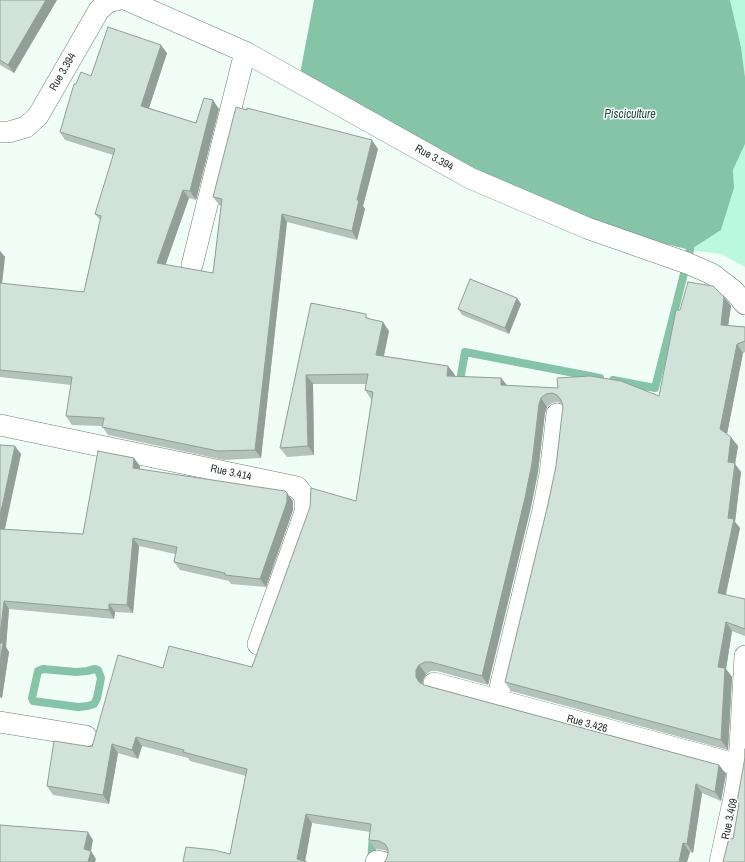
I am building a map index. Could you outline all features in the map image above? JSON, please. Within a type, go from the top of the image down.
[{"type":"street","name":"Rue 3.394","points":[[0,132],[9,132],[26,126],[38,116],[99,10],[109,1],[117,0]]},
{"type":"street","name":"Rue 3.394","points":[[127,0],[245,52],[470,178],[587,228],[687,263],[712,274],[733,290],[745,304]]},
{"type":"street","points":[[192,265],[245,52]]},
{"type":"street","points":[[497,700],[543,510],[550,474],[557,414]]},
{"type":"street","name":"Rue 3.414","points":[[0,425],[297,487],[305,497],[305,512],[258,644]]},
{"type":"street","name":"Rue 3.409","points":[[720,862],[735,793],[739,765],[745,656]]},
{"type":"street","name":"Rue 3.426","points":[[434,683],[739,765]]},
{"type":"street","points":[[0,722],[86,736]]},
{"type":"street","points":[[376,862],[383,862]]},
{"type":"shaded area","points":[[730,0],[745,0],[745,77],[741,47]]},
{"type":"shaded area","points":[[745,144],[745,267],[721,254],[690,250],[721,230],[734,188],[733,170]]},
{"type":"water","name":"Pisciculture","points":[[314,0],[730,0],[741,47],[745,77],[745,144],[733,170],[734,188],[721,230],[690,250],[610,230],[526,196],[299,79]]},
{"type":"building","points":[[0,0],[46,0],[8,65],[0,60]]},
{"type":"building","points":[[108,27],[161,45],[141,106],[196,123],[204,98],[213,100],[190,191],[183,190],[157,263],[213,273],[222,199],[213,197],[236,107],[247,110],[247,108],[372,140],[357,200],[359,200],[352,231],[282,214],[255,450],[218,451],[102,427],[104,418],[66,416],[72,377],[0,370],[0,283],[84,292],[101,216],[95,214],[115,149],[60,132],[74,84],[76,84],[81,72],[91,76]]},
{"type":"building","points":[[470,279],[517,298],[505,328],[458,309]]},
{"type":"building","points":[[688,282],[713,286],[724,297],[721,325],[745,327],[745,341],[737,344],[720,429],[731,437],[728,462],[735,463],[728,518],[734,519],[718,593],[745,599],[745,629],[726,622],[718,667],[725,668],[721,740],[505,682],[556,466],[563,406],[557,395],[552,393],[546,394],[541,398],[539,404],[532,463],[525,498],[482,676],[431,662],[425,662],[419,665],[416,670],[416,677],[419,682],[424,685],[719,765],[715,792],[696,784],[687,844],[683,843],[679,862],[384,862],[388,854],[388,849],[385,844],[379,841],[369,840],[371,824],[306,814],[297,859],[307,862],[183,862],[186,847],[214,850],[230,854],[247,769],[183,752],[184,750],[136,737],[132,750],[112,744],[103,795],[47,786],[54,741],[92,747],[118,655],[163,668],[169,646],[252,667],[310,507],[311,488],[356,501],[373,392],[365,390],[368,374],[306,375],[308,446],[280,448],[311,303],[366,314],[366,318],[383,322],[376,355],[448,366],[447,376],[501,378],[501,385],[558,388],[557,378],[590,376],[621,381],[659,396],[676,310],[680,310]]},
{"type":"building","points":[[0,445],[15,446],[0,516]]},
{"type":"building","points":[[98,451],[134,458],[133,468],[285,491],[287,493],[287,502],[260,579],[225,575],[225,573],[174,562],[177,547],[133,538],[127,605],[109,604],[109,610],[4,601],[0,636],[0,529],[83,534]]},
{"type":"building","points":[[0,643],[3,643],[0,663]]},
{"type":"building","points":[[745,757],[745,862],[723,862],[729,838],[733,839],[739,804],[737,802]]},
{"type":"building","points":[[0,825],[88,832],[84,849],[91,851],[88,862],[0,862]]},
{"type":"waterway","points":[[613,380],[655,388],[690,250]]},
{"type":"waterway","points":[[459,387],[465,352],[600,378]]},
{"type":"waterway","points":[[43,669],[76,672],[95,669],[98,670],[101,678],[97,698],[94,704],[78,707],[33,701],[32,698],[38,671],[43,669]]},
{"type":"waterway","points":[[371,862],[373,835]]}]
